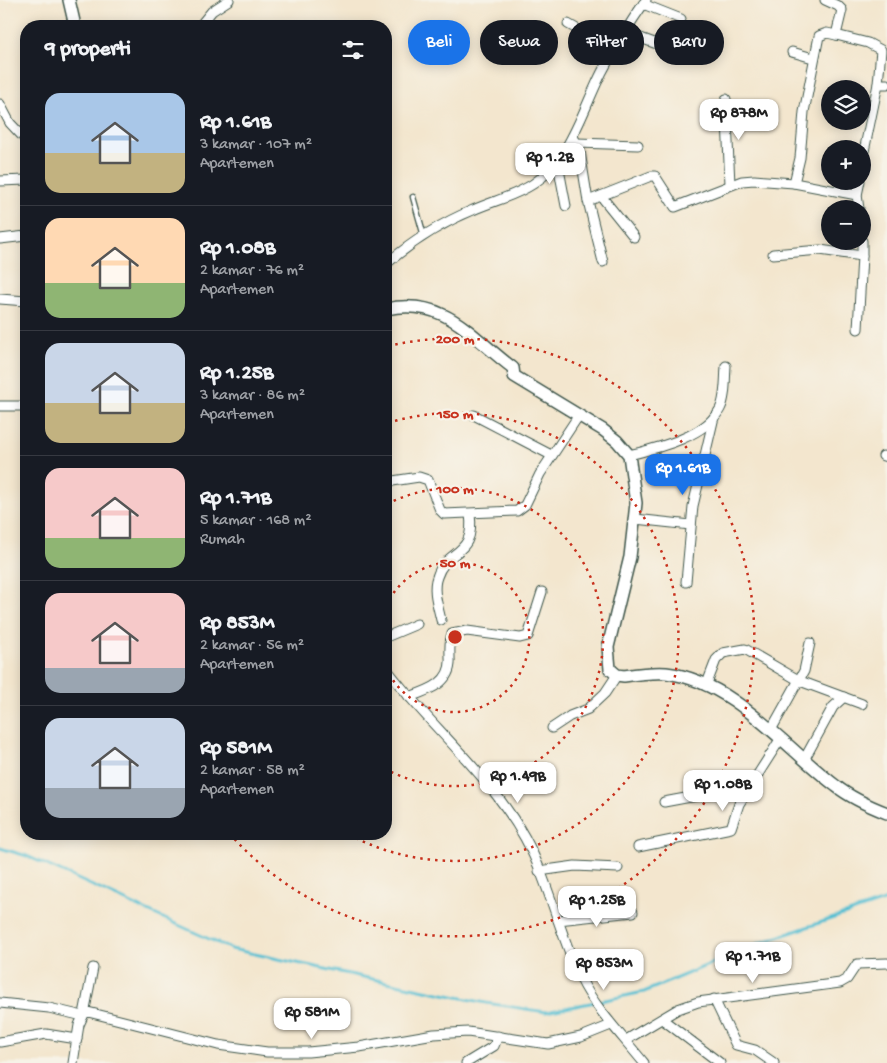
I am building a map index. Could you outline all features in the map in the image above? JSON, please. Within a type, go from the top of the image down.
[{"type":"street","points":[[69,0],[74,20]]},
{"type":"street","points":[[205,20],[212,11],[229,0]]},
{"type":"street","points":[[825,0],[842,10],[836,35]]},
{"type":"street","points":[[632,20],[644,2],[681,19]]},
{"type":"street","points":[[794,183],[800,158],[804,112],[813,58],[820,34],[836,35],[880,48],[883,53],[883,84],[868,140]]},
{"type":"street","points":[[792,52],[813,58]]},
{"type":"street","points":[[392,260],[424,236],[472,210],[534,184],[575,140],[608,65]]},
{"type":"street","points":[[726,98],[730,184]]},
{"type":"street","points":[[0,104],[10,123],[20,134]]},
{"type":"street","points":[[575,140],[638,146]]},
{"type":"street","points":[[575,140],[603,262]]},
{"type":"street","points":[[557,159],[566,206]]},
{"type":"street","points":[[588,201],[647,177],[655,176],[672,206],[676,207],[730,184],[754,180],[794,183],[858,195]]},
{"type":"street","points":[[0,181],[20,180]]},
{"type":"street","points":[[858,200],[859,190]]},
{"type":"street","points":[[601,196],[634,237]]},
{"type":"street","points":[[0,239],[20,237]]},
{"type":"street","points":[[773,254],[820,250],[862,256]]},
{"type":"street","points":[[858,329],[862,250]]},
{"type":"street","points":[[0,299],[20,301]]},
{"type":"street","points":[[392,308],[406,305],[438,311],[475,336],[512,368],[514,376],[551,401],[579,415],[617,441],[629,455],[636,503],[635,519],[628,564],[608,647],[610,668],[617,675],[666,673],[684,677],[726,696],[781,738],[836,786],[887,813]]},
{"type":"street","points":[[629,455],[672,444],[714,417],[722,407],[726,366]]},
{"type":"street","points":[[0,406],[20,406]]},
{"type":"street","points":[[474,415],[551,456]]},
{"type":"street","points":[[392,481],[424,478],[431,485],[441,512],[470,514],[510,513],[520,510],[551,456],[579,415]]},
{"type":"street","points":[[686,582],[693,506],[714,417]]},
{"type":"street","points":[[441,620],[436,595],[436,578],[441,568],[461,551],[469,540],[470,514]]},
{"type":"street","points":[[635,519],[691,524]]},
{"type":"street","points":[[409,697],[433,688],[444,680],[449,672],[452,634],[467,631],[520,638],[528,636],[542,592]]},
{"type":"street","points":[[392,634],[417,624]]},
{"type":"street","points":[[771,730],[800,681],[810,643]]},
{"type":"street","points":[[706,686],[716,660],[723,653],[734,649],[745,649],[800,681],[862,704]]},
{"type":"street","points":[[552,728],[570,716],[588,709],[605,693],[617,675]]},
{"type":"street","points":[[392,676],[501,801],[524,838],[539,871],[581,980],[609,1021],[644,1063]]},
{"type":"street","points":[[805,758],[833,707],[844,697]]},
{"type":"street","points":[[638,847],[730,828],[736,810],[745,794],[781,738]]},
{"type":"street","points":[[664,802],[723,791],[745,794]]},
{"type":"street","points":[[539,871],[575,866],[618,868]]},
{"type":"street","points":[[558,920],[632,912]]},
{"type":"street","points":[[626,1040],[678,1009],[714,999],[824,987],[847,980],[857,964],[887,963]]},
{"type":"street","points":[[73,1063],[93,968]]},
{"type":"street","points":[[714,999],[736,1045],[755,1050],[774,1063]]},
{"type":"street","points":[[0,1003],[49,1008],[83,1015],[88,1012],[100,1014],[218,1045],[267,1052],[308,1052],[359,1047],[434,1034],[468,1032],[548,1044],[581,1037],[609,1021]]},
{"type":"street","points":[[662,1019],[720,1063]]},
{"type":"street","points":[[0,1042],[46,1034],[77,1039]]},
{"type":"street","points":[[466,1063],[494,1046],[498,1036]]},
{"type":"lane","points":[[413,197],[424,236]]},
{"type":"waterway","points":[[0,848],[27,856],[231,949],[486,1003],[546,1012],[644,992],[760,943],[887,900]]}]
